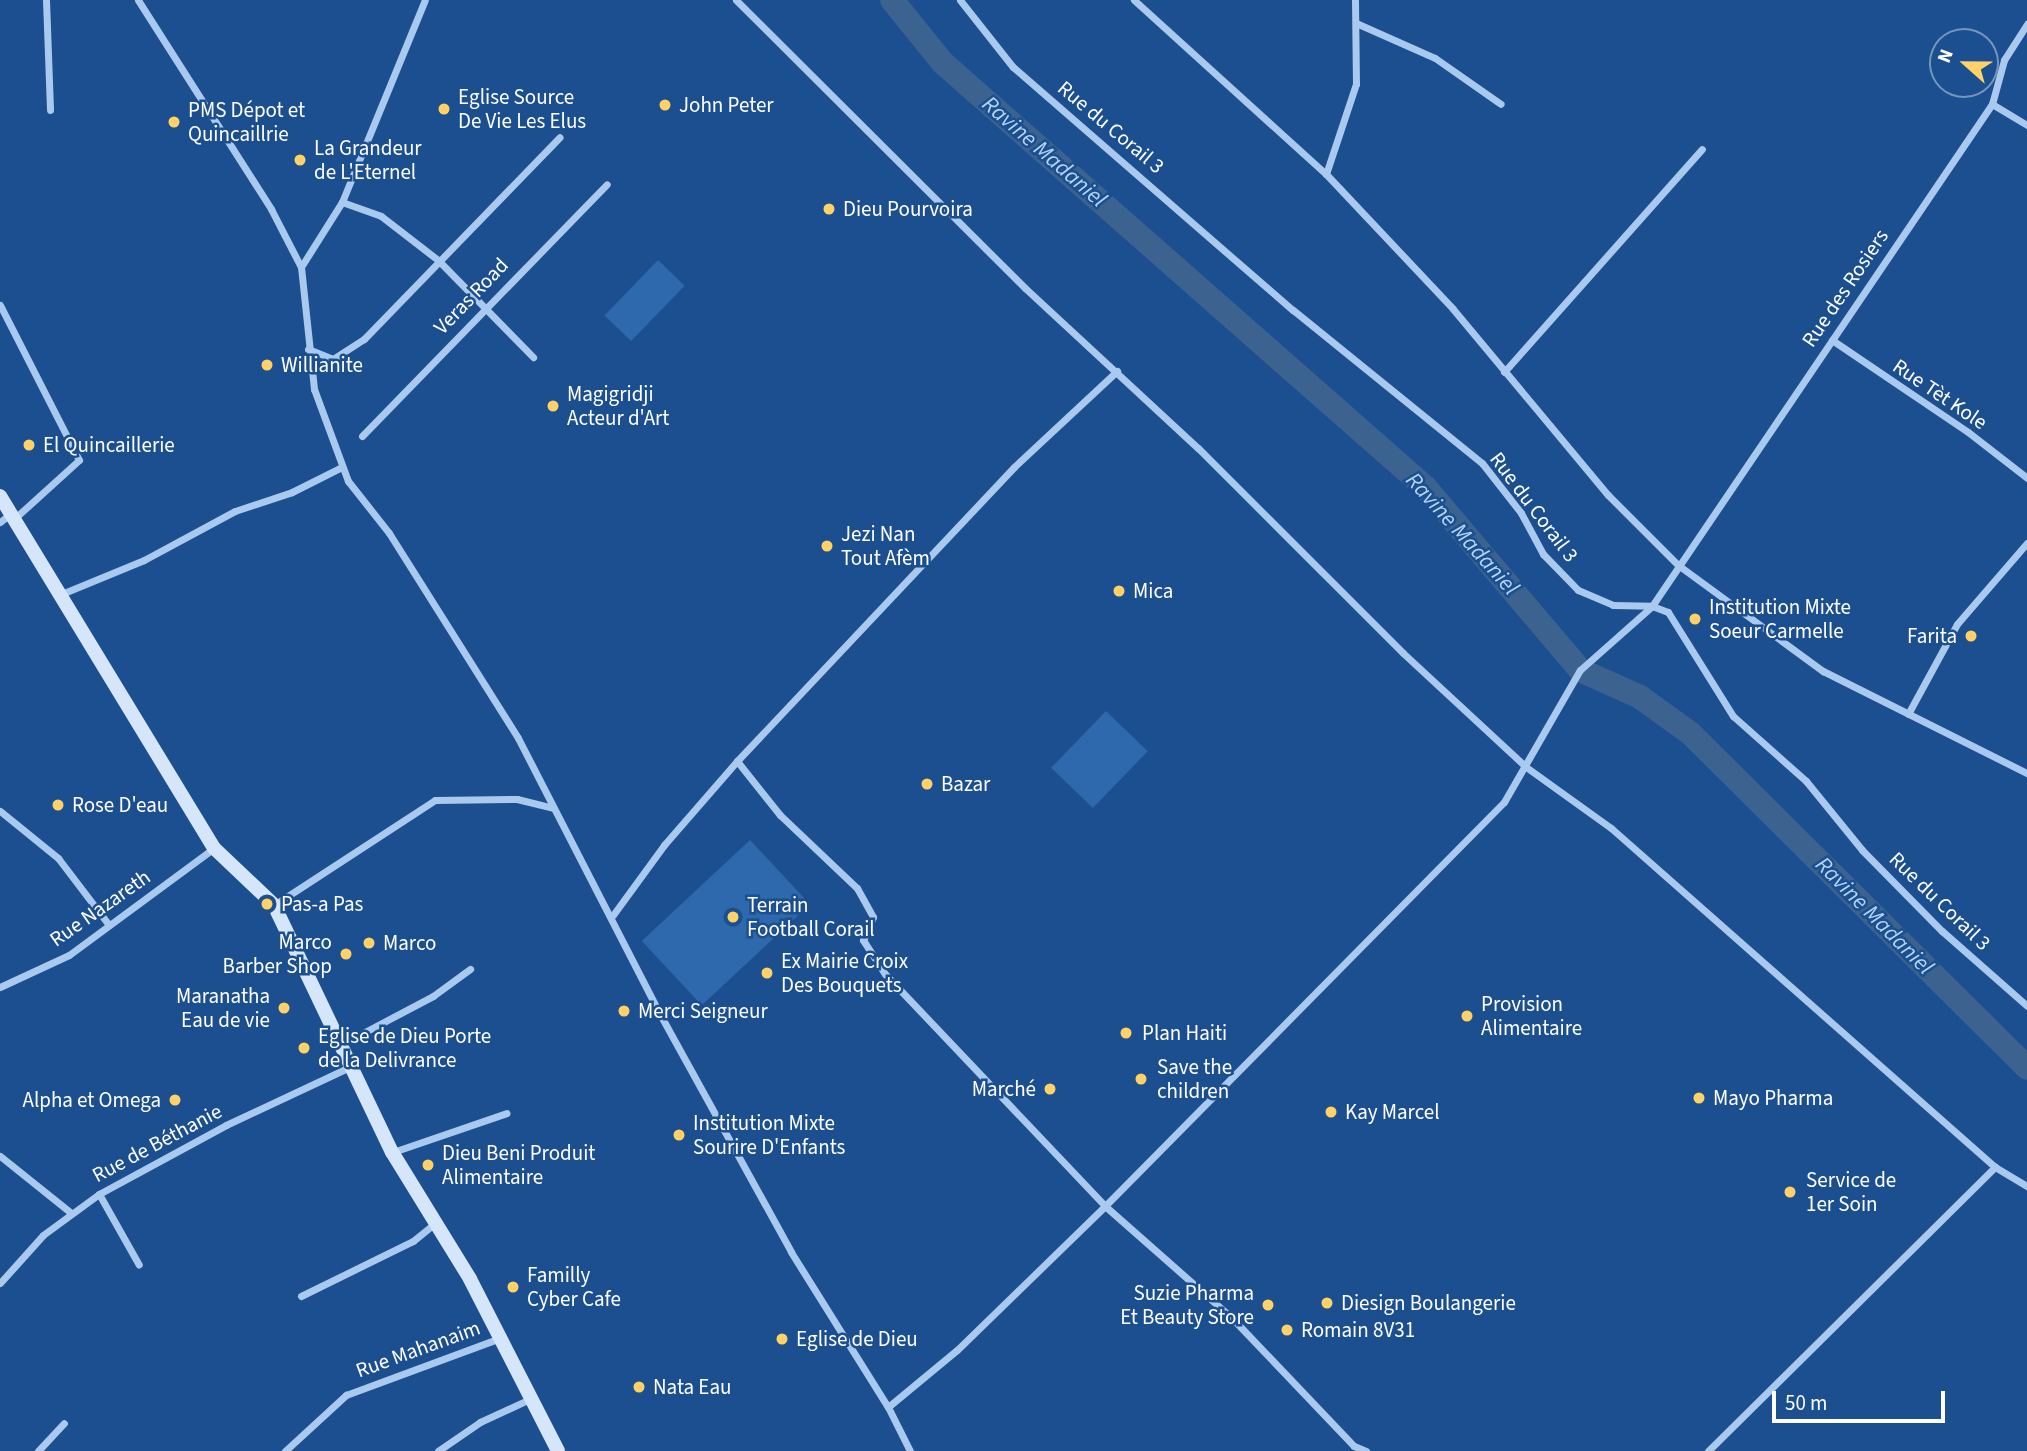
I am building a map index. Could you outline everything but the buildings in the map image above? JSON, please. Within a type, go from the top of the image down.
[{"type":"street","points":[[46,0],[50,110]]},
{"type":"street","points":[[138,0],[271,209],[301,267],[309,349],[323,423],[342,467],[518,738],[553,808],[613,915],[656,1007],[791,1252],[888,1407],[910,1451]]},
{"type":"street","points":[[301,267],[342,202],[425,0]]},
{"type":"street","points":[[736,0],[1026,288],[1116,371],[1403,653],[1526,767],[1611,828],[1994,1167],[2027,1186]]},
{"type":"street","name":"Rue du Corail 3","points":[[960,0],[1013,67],[1293,310],[1482,463],[1521,513],[1544,554],[1578,590],[1613,605],[1652,606],[1668,612],[1733,716],[1805,781],[1862,850],[1942,931],[2027,1006]]},
{"type":"street","points":[[1134,0],[1326,174],[1452,309],[1608,495],[1678,565],[1823,671],[2027,773]]},
{"type":"street","points":[[1326,174],[1356,84],[1355,0]]},
{"type":"street","points":[[1356,23],[1435,58],[1500,104]]},
{"type":"street","name":"Rue des Rosiers","points":[[888,1407],[957,1350],[1105,1206],[1389,914],[1504,802],[1580,670],[1652,606],[1992,104],[2004,60],[2027,24]]},
{"type":"street","points":[[1992,104],[2027,125]]},
{"type":"street","points":[[309,349],[333,359],[365,339],[438,260],[560,137]]},
{"type":"street","points":[[1504,372],[1702,149]]},
{"type":"street","name":"Veras Road","points":[[362,436],[485,305],[607,184]]},
{"type":"street","points":[[342,202],[381,216],[438,260],[533,357]]},
{"type":"street","points":[[0,305],[79,460],[9,517]]},
{"type":"street","name":"Rue Tèt Kole","points":[[1832,340],[1968,432],[2027,478]]},
{"type":"street","points":[[613,915],[664,845],[737,761],[1014,467],[1116,371]]},
{"type":"street","points":[[58,596],[144,559],[235,511],[292,492],[342,467]]},
{"type":"street","points":[[0,496],[9,517],[214,848],[274,905],[344,1043],[392,1152],[502,1338],[558,1451]]},
{"type":"street","points":[[1908,715],[1957,624],[2027,543]]},
{"type":"street","points":[[737,761],[780,815],[858,888],[873,917],[863,940],[885,974],[1105,1206],[1231,1317],[1354,1446],[1366,1451]]},
{"type":"street","points":[[274,905],[435,800],[517,799],[553,808]]},
{"type":"street","points":[[0,811],[58,858],[109,925]]},
{"type":"street","name":"Rue Nazareth","points":[[0,987],[69,955],[214,848]]},
{"type":"street","points":[[344,1043],[433,996],[470,969]]},
{"type":"street","name":"Rue de Béthanie","points":[[0,1283],[70,1212],[99,1194],[226,1125],[353,1065]]},
{"type":"street","points":[[392,1152],[507,1113]]},
{"type":"street","points":[[0,1156],[70,1212]]},
{"type":"street","points":[[1708,1451],[1994,1167]]},
{"type":"street","points":[[99,1194],[139,1265]]},
{"type":"street","points":[[301,1296],[413,1241],[435,1223]]},
{"type":"street","name":"Rue Mahanaim","points":[[285,1451],[346,1395],[373,1381],[409,1373],[502,1338]]},
{"type":"street","points":[[438,1451],[480,1422],[532,1398]]},
{"type":"street","points":[[38,1451],[64,1423]]},
{"type":"shaded area","points":[[658,260],[685,286],[631,341],[605,315]]},
{"type":"shaded area","points":[[1106,711],[1148,751],[1093,808],[1051,768]]},
{"type":"shaded area","name":"Terrain Football Corail","points":[[750,840],[810,904],[702,1005],[642,941]]},
{"type":"waterway","name":"Ravine Madaniel","points":[[892,0],[943,63],[1425,487],[1580,670],[1640,697],[1690,733],[2027,1068]]},
{"type":"place","name":"John Peter","points":[[665,105]]},
{"type":"place","name":"Eglise Source De Vie Les Elus","points":[[444,109]]},
{"type":"place","name":"PMS Dépot et Quincaillrie","points":[[174,122]]},
{"type":"place","name":"La Grandeur de L'Eternel","points":[[300,160]]},
{"type":"place","name":"Dieu Pourvoira","points":[[829,209]]},
{"type":"place","name":"Willianite","points":[[267,365]]},
{"type":"place","name":"Magigridji Acteur d'Art","points":[[553,406]]},
{"type":"place","name":"El Quincaillerie","points":[[29,445]]},
{"type":"place","name":"Jezi Nan Tout Afèm","points":[[827,546]]},
{"type":"place","name":"Mica","points":[[1119,591]]},
{"type":"place","name":"Institution Mixte Soeur Carmelle","points":[[1695,619]]},
{"type":"place","name":"Farita","points":[[1971,636]]},
{"type":"place","name":"Bazar","points":[[927,784]]},
{"type":"place","name":"Rose D'eau","points":[[58,805]]},
{"type":"place","name":"Pas-a Pas","points":[[267,904]]},
{"type":"place","name":"Terrain Football Corail","points":[[733,917]]},
{"type":"place","name":"Marco","points":[[369,943]]},
{"type":"place","name":"Marco Barber Shop","points":[[346,954]]},
{"type":"place","name":"Ex Mairie Croix Des Bouquets","points":[[767,973]]},
{"type":"place","name":"Maranatha Eau de vie","points":[[284,1008]]},
{"type":"place","name":"Merci Seigneur","points":[[624,1011]]},
{"type":"place","name":"Provision Alimentaire","points":[[1467,1016]]},
{"type":"place","name":"Plan Haiti","points":[[1126,1033]]},
{"type":"place","name":"Eglise de Dieu Porte de la Delivrance","points":[[304,1048]]},
{"type":"place","name":"Save the children","points":[[1141,1079]]},
{"type":"place","name":"Marché","points":[[1050,1089]]},
{"type":"place","name":"Mayo Pharma","points":[[1699,1098]]},
{"type":"place","name":"Alpha et Omega","points":[[175,1100]]},
{"type":"place","name":"Kay Marcel","points":[[1331,1112]]},
{"type":"place","name":"Institution Mixte Sourire D'Enfants","points":[[679,1135]]},
{"type":"place","name":"Dieu Beni Produit Alimentaire","points":[[428,1165]]},
{"type":"place","name":"Service de 1er Soin","points":[[1790,1192]]},
{"type":"place","name":"Familly Cyber Cafe","points":[[513,1287]]},
{"type":"place","name":"Diesign Boulangerie","points":[[1327,1303]]},
{"type":"place","name":"Suzie Pharma Et Beauty Store","points":[[1268,1305]]},
{"type":"place","name":"Romain 8V31","points":[[1287,1330]]},
{"type":"place","name":"Eglise de Dieu","points":[[782,1339]]},
{"type":"place","name":"Nata Eau","points":[[639,1387]]}]
